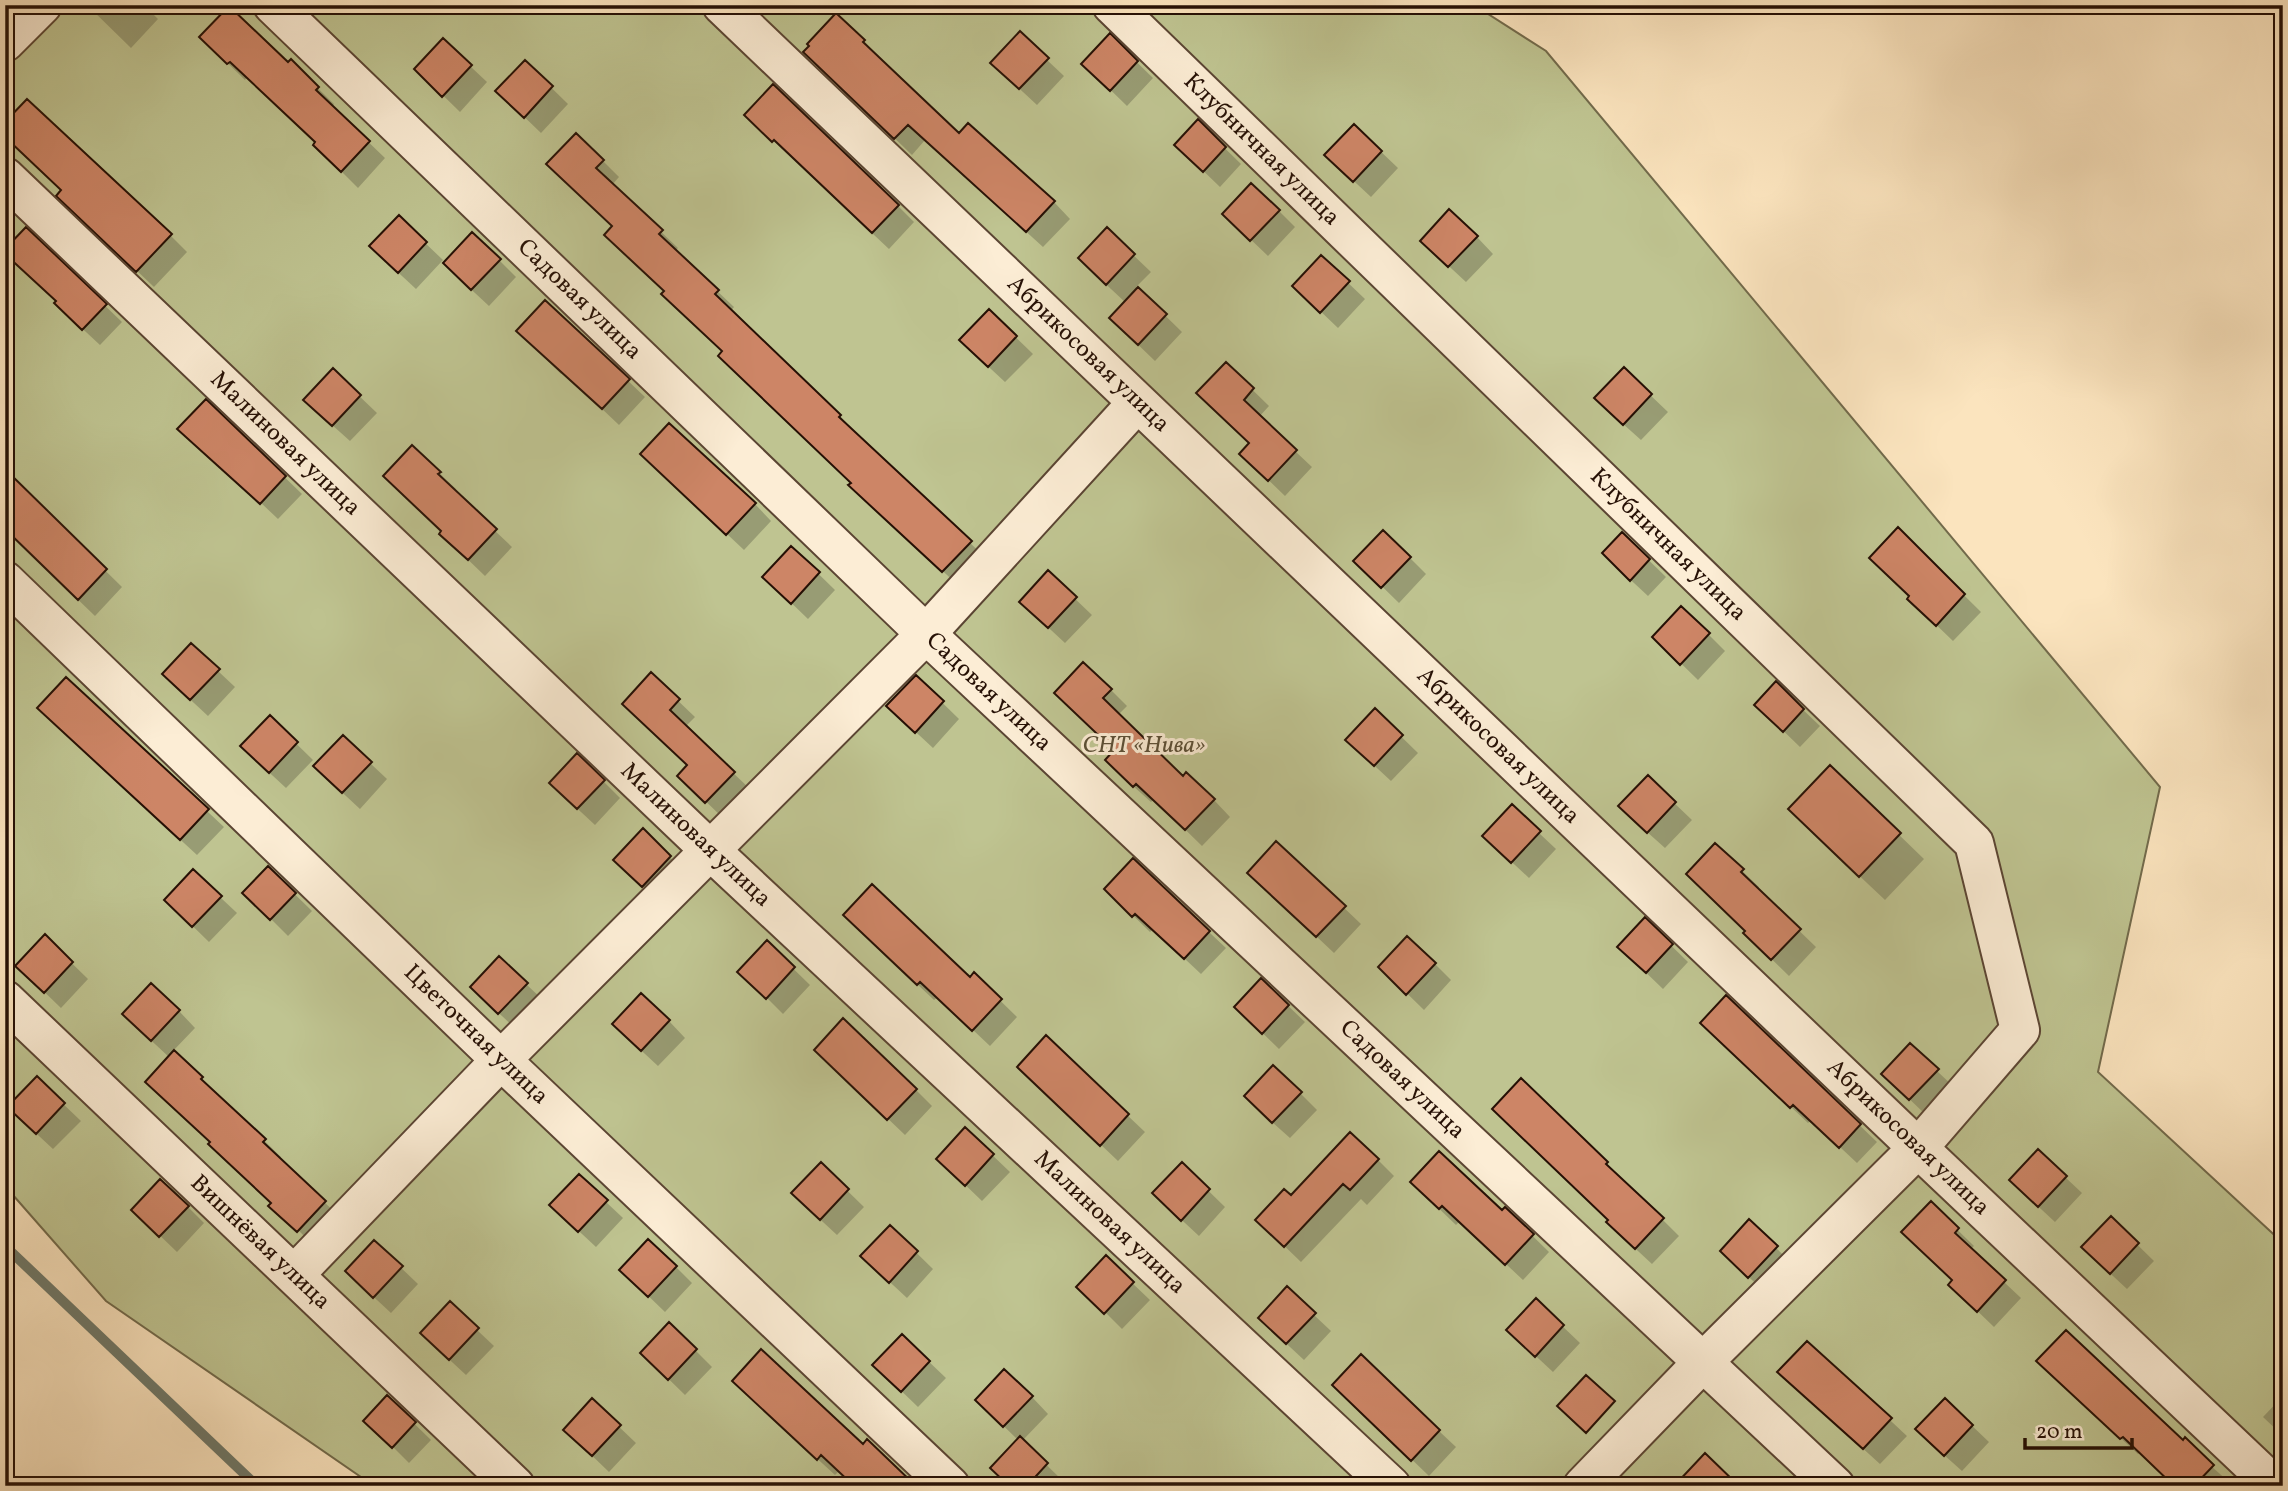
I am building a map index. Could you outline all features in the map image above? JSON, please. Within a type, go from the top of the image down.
[{"type":"street","points":[[5,42],[42,5]]},
{"type":"street","name":"Садовая улица","points":[[273,5],[926,634],[1835,1486]]},
{"type":"street","name":"Абрикосовая улица","points":[[722,5],[1917,1148],[2275,1486]]},
{"type":"street","name":"Клубничная улица","points":[[1112,5],[1974,843],[2020,1030],[1917,1148]]},
{"type":"street","name":"Малиновая улица","points":[[5,177],[711,851],[1391,1486]]},
{"type":"street","points":[[295,1274],[502,1060],[926,634],[1138,403]]},
{"type":"street","name":"Цветочная улица","points":[[5,581],[502,1060],[950,1486]]},
{"type":"street","name":"Вишнёвая улица","points":[[5,1000],[515,1486]]},
{"type":"street","points":[[1583,1486],[1917,1148]]},
{"type":"green space","name":"СНТ «Нива»","points":[[5,5],[1474,5],[1546,51],[2160,787],[2098,1072],[2283,1243],[2283,1486],[374,1486],[106,1301],[5,1186]]},
{"type":"building","points":[[229,6],[288,62],[291,59],[319,87],[316,90],[370,141],[341,172],[313,145],[315,142],[230,62],[227,64],[199,37]]},
{"type":"building","points":[[836,13],[959,133],[968,123],[1055,201],[1026,232],[908,125],[894,139],[803,52],[809,46],[807,44]]},
{"type":"building","points":[[1020,31],[1049,58],[1019,89],[990,63]]},
{"type":"building","points":[[1110,33],[1138,61],[1110,91],[1081,64]]},
{"type":"building","points":[[443,38],[472,65],[442,97],[414,69]]},
{"type":"building","points":[[525,60],[553,86],[524,118],[495,91]]},
{"type":"building","points":[[773,84],[899,205],[872,233],[744,115]]},
{"type":"building","points":[[27,99],[172,234],[136,272],[56,196],[61,190],[5,137],[5,122]]},
{"type":"building","points":[[1198,119],[1226,147],[1203,172],[1174,145]]},
{"type":"building","points":[[1354,124],[1382,151],[1353,182],[1324,155]]},
{"type":"building","points":[[576,133],[604,160],[596,168],[663,230],[659,234],[719,290],[715,294],[841,415],[839,417],[972,541],[942,572],[848,485],[851,483],[718,356],[722,351],[661,294],[664,291],[604,235],[612,226],[546,164]]},
{"type":"building","points":[[1251,183],[1280,210],[1250,241],[1222,214]]},
{"type":"building","points":[[1449,209],[1478,236],[1448,267],[1420,241]]},
{"type":"building","points":[[399,215],[427,242],[398,273],[369,246]]},
{"type":"building","points":[[26,227],[107,304],[82,330],[54,303],[56,301],[5,254],[5,249]]},
{"type":"building","points":[[1107,227],[1135,254],[1106,285],[1078,258]]},
{"type":"building","points":[[472,232],[501,259],[471,290],[443,263]]},
{"type":"building","points":[[1321,255],[1350,281],[1320,313],[1292,286]]},
{"type":"building","points":[[1138,287],[1167,314],[1138,345],[1109,318]]},
{"type":"building","points":[[545,300],[630,379],[602,409],[516,331]]},
{"type":"building","points":[[989,309],[1017,336],[988,367],[959,340]]},
{"type":"building","points":[[1226,362],[1254,388],[1244,400],[1297,450],[1268,481],[1239,454],[1249,443],[1196,393]]},
{"type":"building","points":[[1624,367],[1652,394],[1623,425],[1594,398]]},
{"type":"building","points":[[333,368],[361,395],[332,426],[303,400]]},
{"type":"building","points":[[206,399],[286,476],[260,504],[177,429]]},
{"type":"building","points":[[669,423],[756,503],[726,535],[640,454]]},
{"type":"building","points":[[412,445],[441,472],[438,474],[497,529],[468,560],[383,476]]},
{"type":"building","points":[[5,469],[107,569],[78,600],[5,529]]},
{"type":"building","points":[[1898,527],[1965,594],[1936,626],[1869,558]]},
{"type":"building","points":[[1383,530],[1411,557],[1381,588],[1353,561]]},
{"type":"building","points":[[1622,532],[1650,559],[1630,581],[1602,553]]},
{"type":"building","points":[[791,546],[820,572],[791,604],[762,577]]},
{"type":"building","points":[[1048,570],[1077,597],[1048,628],[1019,602]]},
{"type":"building","points":[[1681,606],[1710,633],[1680,665],[1652,637]]},
{"type":"building","points":[[191,643],[220,669],[190,700],[162,674]]},
{"type":"building","points":[[1083,662],[1112,689],[1103,698],[1183,776],[1186,772],[1215,799],[1185,830],[1136,784],[1133,787],[1105,760],[1114,750],[1054,693]]},
{"type":"building","points":[[651,672],[680,699],[670,710],[735,772],[705,803],[677,776],[687,765],[622,704]]},
{"type":"building","points":[[916,675],[944,701],[915,733],[886,706]]},
{"type":"building","points":[[66,677],[209,809],[180,840],[37,708]]},
{"type":"building","points":[[1776,681],[1804,709],[1783,732],[1754,705]]},
{"type":"building","points":[[1375,708],[1403,735],[1374,766],[1345,740]]},
{"type":"building","points":[[270,715],[298,742],[269,773],[240,746]]},
{"type":"building","points":[[343,735],[372,762],[342,793],[313,766]]},
{"type":"building","points":[[577,753],[605,780],[577,809],[549,783]]},
{"type":"building","points":[[1830,765],[1901,833],[1859,877],[1788,809]]},
{"type":"building","points":[[1648,775],[1676,802],[1647,833],[1618,806]]},
{"type":"building","points":[[1512,804],[1541,831],[1511,863],[1482,836]]},
{"type":"building","points":[[643,828],[671,856],[642,887],[613,860]]},
{"type":"building","points":[[1276,841],[1346,906],[1316,937],[1247,873]]},
{"type":"building","points":[[1715,843],[1744,869],[1741,872],[1801,929],[1771,960],[1686,874]]},
{"type":"building","points":[[1133,858],[1210,931],[1184,959],[1135,914],[1132,917],[1104,889]]},
{"type":"building","points":[[268,866],[296,893],[270,920],[242,893]]},
{"type":"building","points":[[193,869],[222,896],[192,927],[164,900]]},
{"type":"building","points":[[872,884],[970,977],[974,972],[1002,999],[972,1031],[920,982],[917,985],[843,915]]},
{"type":"building","points":[[1645,917],[1673,944],[1646,973],[1617,947]]},
{"type":"building","points":[[45,934],[73,962],[44,993],[15,966]]},
{"type":"building","points":[[1407,936],[1436,963],[1406,995],[1378,967]]},
{"type":"building","points":[[767,940],[795,967],[766,999],[737,972]]},
{"type":"building","points":[[499,956],[528,983],[498,1014],[470,987]]},
{"type":"building","points":[[1261,978],[1289,1005],[1262,1034],[1234,1007]]},
{"type":"building","points":[[151,983],[180,1010],[151,1041],[122,1014]]},
{"type":"building","points":[[641,993],[670,1020],[641,1051],[612,1024]]},
{"type":"building","points":[[1726,995],[1861,1124],[1839,1148],[1793,1105],[1790,1108],[1700,1023]]},
{"type":"building","points":[[843,1018],[917,1089],[887,1120],[814,1050]]},
{"type":"building","points":[[1046,1035],[1129,1114],[1100,1146],[1017,1067]]},
{"type":"building","points":[[1910,1043],[1939,1069],[1909,1100],[1881,1074]]},
{"type":"building","points":[[174,1050],[266,1139],[263,1142],[326,1201],[297,1232],[268,1206],[271,1203],[208,1144],[210,1142],[145,1082]]},
{"type":"building","points":[[1273,1065],[1302,1092],[1272,1123],[1244,1096]]},
{"type":"building","points":[[37,1076],[65,1103],[36,1134],[7,1107]]},
{"type":"building","points":[[1521,1078],[1664,1218],[1635,1249],[1492,1109]]},
{"type":"building","points":[[965,1127],[994,1154],[965,1186],[936,1159]]},
{"type":"building","points":[[1350,1132],[1379,1159],[1350,1190],[1343,1184],[1284,1247],[1255,1220],[1284,1189],[1291,1195]]},
{"type":"building","points":[[2038,1149],[2067,1176],[2038,1207],[2009,1180]]},
{"type":"building","points":[[1439,1151],[1502,1210],[1505,1207],[1534,1234],[1505,1265],[1442,1206],[1439,1209],[1410,1182]]},
{"type":"building","points":[[821,1162],[849,1189],[820,1220],[791,1193]]},
{"type":"building","points":[[1182,1162],[1210,1189],[1181,1221],[1152,1193]]},
{"type":"building","points":[[579,1174],[608,1200],[578,1232],[549,1205]]},
{"type":"building","points":[[160,1179],[189,1206],[159,1237],[131,1210]]},
{"type":"building","points":[[1931,1201],[1959,1228],[1955,1233],[2006,1280],[1977,1312],[1948,1285],[1952,1280],[1901,1232]]},
{"type":"building","points":[[2111,1216],[2139,1243],[2110,1274],[2081,1247]]},
{"type":"building","points":[[1749,1219],[1778,1246],[1748,1278],[1720,1251]]},
{"type":"building","points":[[890,1225],[918,1251],[889,1283],[860,1256]]},
{"type":"building","points":[[648,1239],[677,1266],[648,1297],[619,1270]]},
{"type":"building","points":[[374,1240],[403,1266],[373,1298],[345,1271]]},
{"type":"building","points":[[1106,1255],[1134,1282],[1104,1314],[1076,1287]]},
{"type":"building","points":[[1287,1286],[1316,1313],[1286,1344],[1258,1318]]},
{"type":"building","points":[[1536,1298],[1564,1325],[1535,1357],[1506,1330]]},
{"type":"building","points":[[450,1301],[479,1328],[449,1360],[420,1333]]},
{"type":"building","points":[[669,1322],[697,1349],[668,1380],[640,1353]]},
{"type":"building","points":[[2066,1330],[2183,1440],[2185,1437],[2214,1465],[2194,1486],[2174,1486],[2036,1361]]},
{"type":"building","points":[[902,1334],[930,1361],[901,1392],[872,1365]]},
{"type":"building","points":[[1807,1341],[1892,1418],[1863,1449],[1777,1372]]},
{"type":"building","points":[[761,1349],[863,1444],[867,1439],[916,1486],[854,1486],[821,1455],[817,1460],[732,1381]]},
{"type":"building","points":[[1361,1354],[1440,1430],[1411,1461],[1332,1385]]},
{"type":"building","points":[[1004,1369],[1033,1396],[1003,1427],[975,1400]]},
{"type":"building","points":[[1586,1375],[1615,1401],[1586,1433],[1557,1406]]},
{"type":"building","points":[[387,1395],[416,1422],[392,1448],[363,1421]]},
{"type":"building","points":[[592,1398],[621,1425],[592,1456],[563,1430]]},
{"type":"building","points":[[1945,1398],[1973,1425],[1944,1456],[1915,1429]]},
{"type":"building","points":[[1020,1436],[1048,1463],[1027,1486],[1009,1486],[990,1468]]},
{"type":"building","points":[[1705,1453],[1739,1486],[1674,1486]]},
{"type":"waterway","points":[[5,1246],[257,1486]]}]
